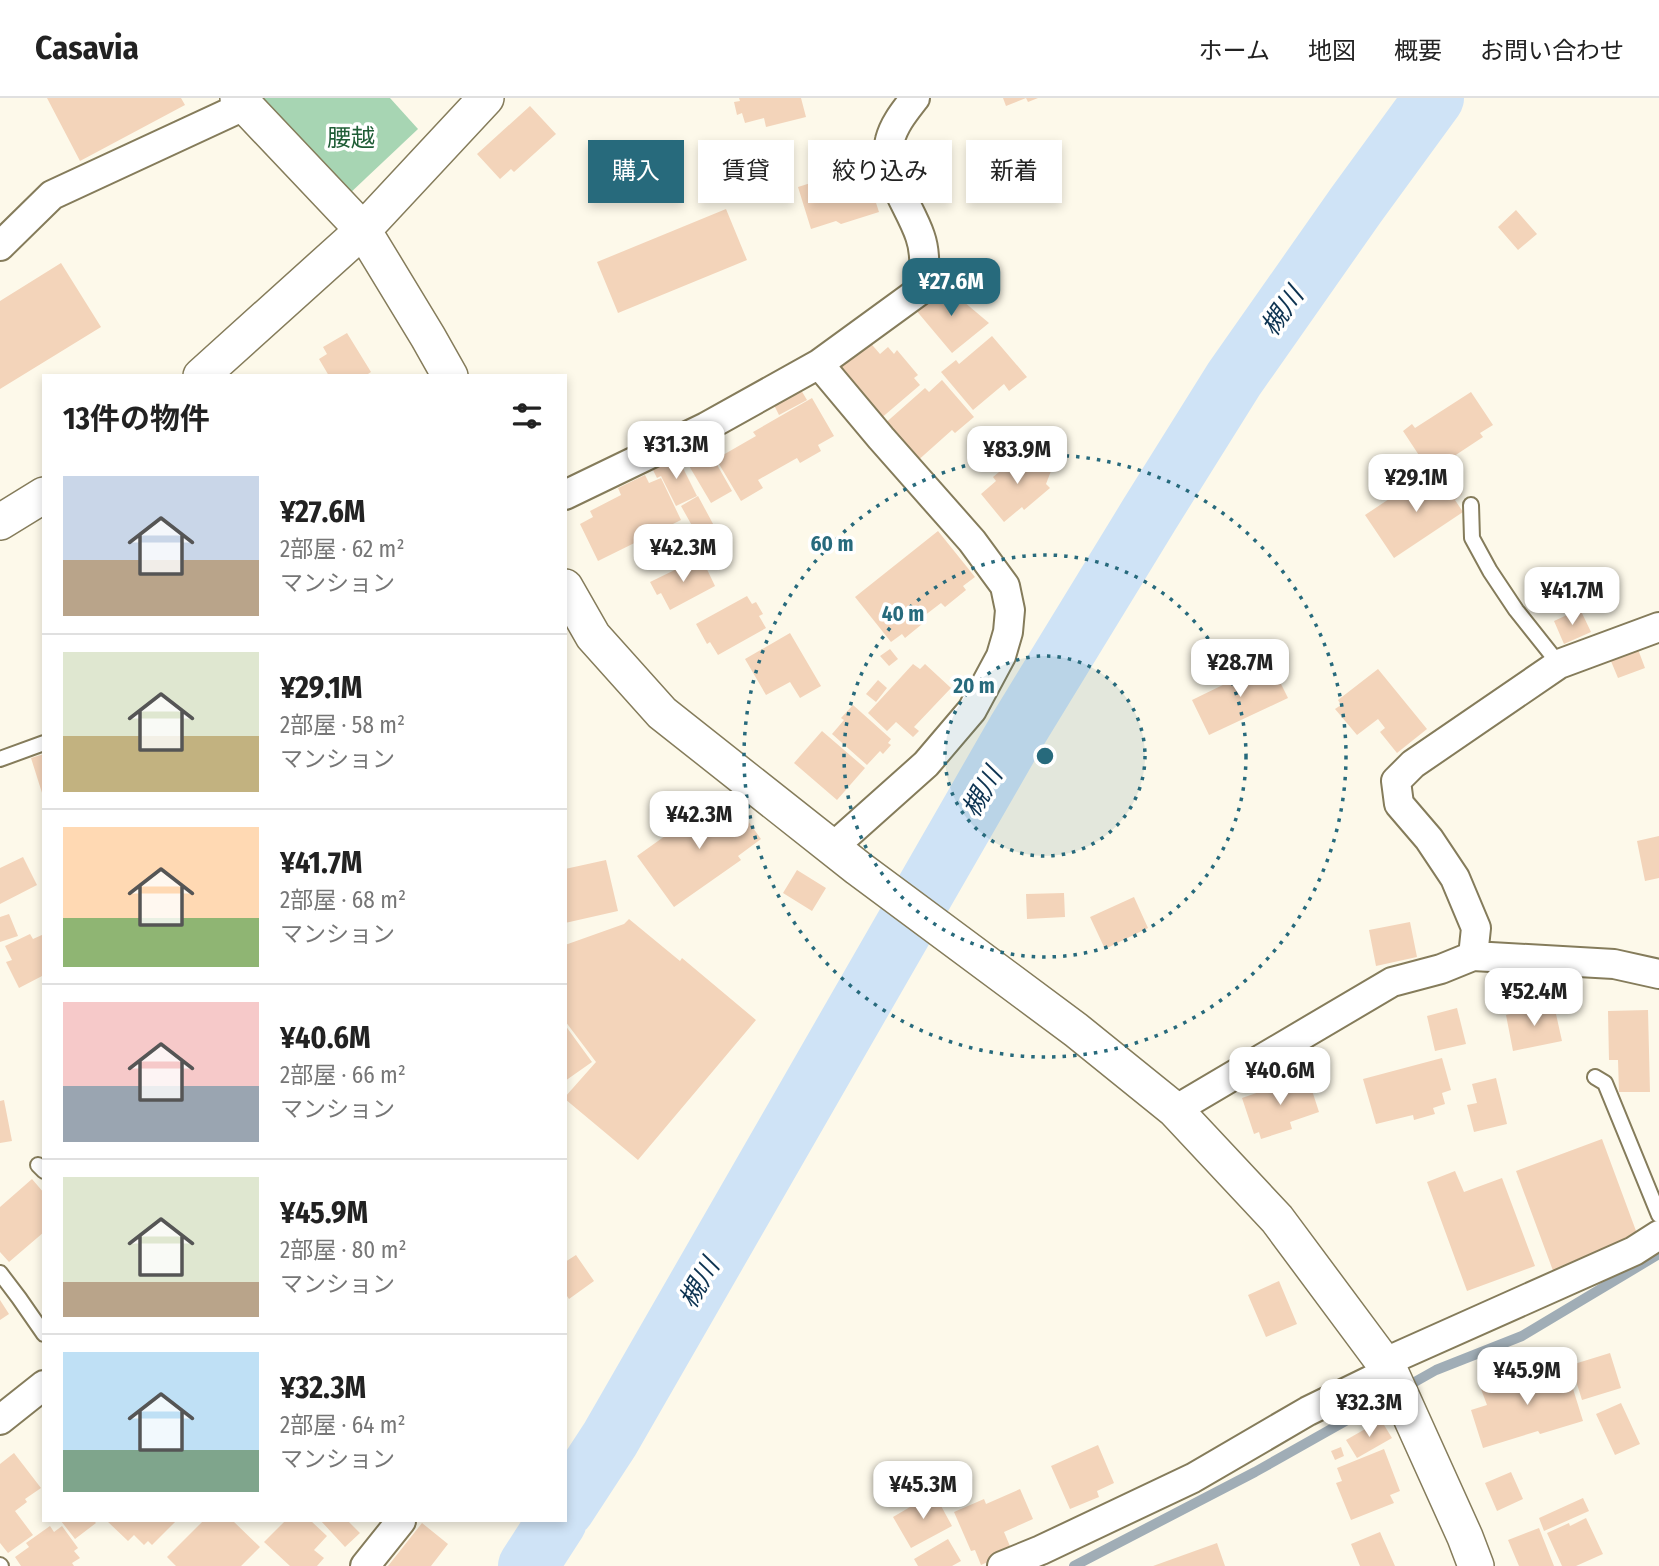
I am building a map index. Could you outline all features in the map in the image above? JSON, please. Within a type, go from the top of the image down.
[{"type":"street","points":[[203,374],[363,230],[486,98]]},
{"type":"street","points":[[567,494],[706,427],[819,364],[922,289],[925,267],[921,237],[888,163],[890,140],[899,118],[915,98]]},
{"type":"street","points":[[0,246],[52,195],[241,102],[363,230],[449,374]]},
{"type":"street","points":[[819,364],[972,541],[1005,586],[1010,610],[1008,632],[1001,656],[972,710],[845,857]]},
{"type":"street","points":[[0,522],[42,496]]},
{"type":"street","points":[[567,590],[593,636],[662,713],[845,857],[1076,1030],[1175,1111],[1277,1219],[1386,1367],[1476,1566]]},
{"type":"street","points":[[1473,956],[1476,928],[1455,878],[1429,839],[1399,804],[1396,781],[1413,764],[1559,664],[1659,627]]},
{"type":"street","points":[[1175,1111],[1392,982],[1441,969],[1473,956],[1614,964],[1659,974]]},
{"type":"street","points":[[1002,1566],[1193,1478],[1386,1367],[1633,1251],[1659,1235]]},
{"type":"street","points":[[0,1420],[42,1387]]},
{"type":"street","points":[[366,1566],[400,1522]]},
{"type":"lane","points":[[1471,505],[1472,538],[1490,571],[1516,610],[1559,664]]},
{"type":"lane","points":[[0,759],[42,744]]},
{"type":"lane","points":[[1595,1077],[1605,1083],[1659,1215]]},
{"type":"lane","points":[[0,1273],[42,1331]]},
{"type":"green space","name":"腰越","points":[[263,98],[390,98],[418,129],[348,195]]},
{"type":"building","points":[[47,98],[181,98],[185,105],[80,161]]},
{"type":"building","points":[[739,98],[801,98],[806,117],[766,127],[764,118],[745,123],[742,113],[737,115],[734,102],[740,101]]},
{"type":"building","points":[[1003,98],[1026,98],[1006,106]]},
{"type":"building","points":[[530,106],[556,134],[514,172],[511,169],[500,179],[477,154]]},
{"type":"building","points":[[808,184],[808,203],[876,203],[879,212],[841,224],[836,221],[811,229],[798,187]]},
{"type":"building","points":[[726,209],[747,260],[618,313],[597,262]]},
{"type":"building","points":[[1516,210],[1537,234],[1518,250],[1498,227]]},
{"type":"building","points":[[61,263],[101,327],[0,389],[0,301]]},
{"type":"building","points":[[944,285],[989,323],[952,353],[915,309]]},
{"type":"building","points":[[347,333],[371,372],[328,374],[319,359],[327,354],[323,347]]},
{"type":"building","points":[[992,336],[1027,377],[1009,391],[1004,384],[973,410],[941,372],[956,360],[959,364]]},
{"type":"building","points":[[867,339],[880,354],[888,347],[894,354],[897,350],[918,375],[914,378],[920,385],[879,420],[834,367]]},
{"type":"building","points":[[942,380],[974,417],[955,433],[952,430],[915,463],[882,426],[925,388],[929,392]]},
{"type":"building","points":[[801,390],[807,400],[779,415],[774,405]]},
{"type":"building","points":[[1471,392],[1493,425],[1480,433],[1483,437],[1430,472],[1403,431],[1412,424],[1415,428]]},
{"type":"building","points":[[812,398],[834,436],[818,445],[821,451],[800,463],[797,458],[758,480],[763,488],[741,501],[716,459],[756,436],[753,432]]},
{"type":"building","points":[[707,447],[732,491],[711,503],[685,459]]},
{"type":"building","points":[[1022,453],[1029,462],[1041,459],[1051,471],[1046,484],[1050,488],[1024,510],[1022,507],[1004,522],[981,494],[996,481],[993,477]]},
{"type":"building","points":[[677,456],[697,496],[676,506],[661,476],[657,478],[652,468]]},
{"type":"building","points":[[1448,473],[1462,494],[1455,500],[1463,512],[1394,558],[1365,515],[1420,482],[1424,488]]},
{"type":"building","points":[[645,475],[649,483],[661,478],[681,520],[598,561],[580,524],[593,517],[590,511],[621,495],[618,488]]},
{"type":"building","points":[[698,496],[719,535],[698,546],[691,533],[695,531],[681,506]]},
{"type":"building","points":[[938,531],[975,577],[963,586],[966,590],[945,607],[941,603],[924,616],[927,620],[905,638],[902,634],[891,642],[855,597]]},
{"type":"building","points":[[703,561],[715,586],[670,610],[661,593],[657,595],[650,582],[689,563],[691,567]]},
{"type":"building","points":[[747,596],[752,604],[756,602],[763,614],[759,616],[766,628],[718,655],[710,642],[707,644],[696,624]]},
{"type":"building","points":[[1580,609],[1591,632],[1564,644],[1554,621]]},
{"type":"building","points":[[790,633],[821,686],[800,698],[790,682],[766,695],[745,659]]},
{"type":"building","points":[[1636,644],[1645,668],[1618,678],[1608,654]]},
{"type":"building","points":[[890,649],[898,659],[889,666],[880,656]]},
{"type":"building","points":[[1270,662],[1288,698],[1209,735],[1192,700]]},
{"type":"building","points":[[913,664],[920,669],[925,664],[951,688],[914,727],[919,731],[913,737],[896,722],[887,731],[868,713]]},
{"type":"building","points":[[1378,669],[1427,729],[1397,753],[1380,732],[1385,728],[1378,719],[1357,735],[1335,709],[1341,705],[1338,700]]},
{"type":"building","points":[[878,680],[887,688],[876,702],[866,694]]},
{"type":"building","points":[[853,705],[891,739],[888,743],[891,745],[883,754],[880,751],[867,765],[832,734]]},
{"type":"building","points":[[822,731],[865,768],[837,800],[794,763]]},
{"type":"building","points":[[42,755],[42,793],[31,758]]},
{"type":"building","points":[[730,796],[761,839],[738,856],[741,860],[674,907],[637,856],[672,831],[675,835]]},
{"type":"building","points":[[1659,836],[1659,878],[1645,881],[1637,841]]},
{"type":"building","points":[[23,857],[37,885],[0,904],[0,868]]},
{"type":"building","points":[[606,860],[618,911],[567,923],[567,869]]},
{"type":"building","points":[[797,870],[826,888],[812,911],[783,893]]},
{"type":"building","points":[[1064,893],[1065,917],[1027,919],[1026,894]]},
{"type":"building","points":[[1134,897],[1148,928],[1105,949],[1090,917]]},
{"type":"building","points":[[9,914],[18,936],[0,942],[0,917]]},
{"type":"building","points":[[629,919],[680,961],[682,958],[756,1020],[638,1160],[567,1101],[567,1095],[596,1062],[567,1024],[567,944],[624,924]]},
{"type":"building","points":[[1410,922],[1417,957],[1376,966],[1369,930]]},
{"type":"building","points":[[30,934],[33,939],[42,935],[42,976],[19,988],[6,962],[12,960],[5,946]]},
{"type":"building","points":[[1554,1005],[1562,1041],[1513,1051],[1506,1015]]},
{"type":"building","points":[[1457,1008],[1466,1044],[1435,1051],[1427,1016]]},
{"type":"building","points":[[1648,1010],[1650,1092],[1619,1092],[1618,1060],[1609,1060],[1608,1011]]},
{"type":"building","points":[[567,1028],[592,1062],[567,1080]]},
{"type":"building","points":[[1442,1058],[1451,1090],[1442,1093],[1445,1104],[1433,1108],[1435,1114],[1414,1120],[1413,1115],[1376,1124],[1363,1079]]},
{"type":"building","points":[[1307,1075],[1319,1112],[1290,1122],[1292,1129],[1261,1139],[1259,1132],[1254,1134],[1242,1098]]},
{"type":"building","points":[[1496,1078],[1507,1124],[1474,1132],[1467,1105],[1477,1103],[1472,1084]]},
{"type":"building","points":[[4,1100],[12,1141],[0,1143],[0,1101]]},
{"type":"building","points":[[1602,1139],[1639,1239],[1555,1276],[1516,1171]]},
{"type":"building","points":[[1455,1171],[1464,1192],[1502,1178],[1535,1266],[1467,1291],[1427,1182]]},
{"type":"building","points":[[32,1179],[42,1191],[42,1234],[9,1262],[0,1252],[0,1207]]},
{"type":"building","points":[[576,1255],[594,1281],[569,1299],[567,1296],[567,1261]]},
{"type":"building","points":[[1279,1281],[1297,1324],[1266,1337],[1248,1295]]},
{"type":"building","points":[[0,1300],[9,1314],[0,1320]]},
{"type":"building","points":[[1610,1353],[1621,1388],[1582,1400],[1571,1365]]},
{"type":"building","points":[[1565,1363],[1583,1421],[1483,1448],[1471,1410],[1487,1405],[1481,1389],[1525,1375],[1528,1382],[1541,1378],[1540,1371]]},
{"type":"building","points":[[1621,1403],[1640,1444],[1615,1455],[1596,1414]]},
{"type":"building","points":[[1381,1420],[1392,1438],[1357,1458],[1346,1440]]},
{"type":"building","points":[[1098,1445],[1114,1483],[1097,1491],[1099,1497],[1070,1509],[1051,1466]]},
{"type":"building","points":[[1341,1447],[1344,1456],[1335,1460],[1331,1451]]},
{"type":"building","points":[[1384,1449],[1400,1491],[1390,1495],[1394,1503],[1351,1520],[1336,1483],[1342,1481],[1337,1468]]},
{"type":"building","points":[[14,1453],[41,1488],[25,1499],[27,1502],[15,1511],[33,1535],[8,1553],[0,1543],[0,1464]]},
{"type":"building","points":[[1511,1472],[1523,1499],[1497,1511],[1485,1483]]},
{"type":"building","points":[[1020,1489],[1033,1519],[1004,1532],[1012,1551],[981,1565],[975,1550],[971,1551],[954,1512],[984,1499],[986,1504]]},
{"type":"building","points":[[934,1493],[952,1526],[911,1548],[893,1517]]},
{"type":"building","points":[[1583,1498],[1589,1511],[1544,1531],[1539,1518]]},
{"type":"building","points":[[1586,1518],[1603,1554],[1576,1566],[1562,1566],[1547,1533]]},
{"type":"building","points":[[62,1522],[96,1523],[75,1539]]},
{"type":"building","points":[[108,1522],[175,1522],[152,1545],[148,1541],[144,1545],[134,1535],[128,1541]]},
{"type":"building","points":[[202,1522],[234,1522],[260,1547],[241,1566],[176,1566],[167,1557]]},
{"type":"building","points":[[284,1522],[312,1522],[327,1536],[314,1550],[324,1558],[317,1566],[290,1566],[264,1542]]},
{"type":"building","points":[[322,1522],[349,1522],[360,1533],[345,1547]]},
{"type":"building","points":[[422,1523],[448,1544],[431,1566],[388,1566]]},
{"type":"building","points":[[50,1526],[54,1532],[62,1526],[78,1548],[74,1551],[80,1558],[72,1563],[74,1566],[21,1566],[15,1557],[29,1547],[26,1543]]},
{"type":"building","points":[[1539,1528],[1554,1566],[1519,1566],[1508,1540]]},
{"type":"building","points":[[1380,1532],[1395,1566],[1360,1566],[1351,1544]]},
{"type":"building","points":[[948,1539],[961,1561],[952,1566],[918,1566],[914,1559]]},
{"type":"building","points":[[1217,1543],[1225,1566],[1153,1566]]},
{"type":"waterway","name":"槻川","points":[[567,1505],[610,1439],[1017,731],[1149,515],[1234,379],[1434,98]]},
{"type":"waterway","points":[[1074,1566],[1255,1472],[1436,1370],[1522,1336],[1659,1254]]},
{"type":"waterway","name":"槻川","points":[[528,1566],[556,1522]]}]
